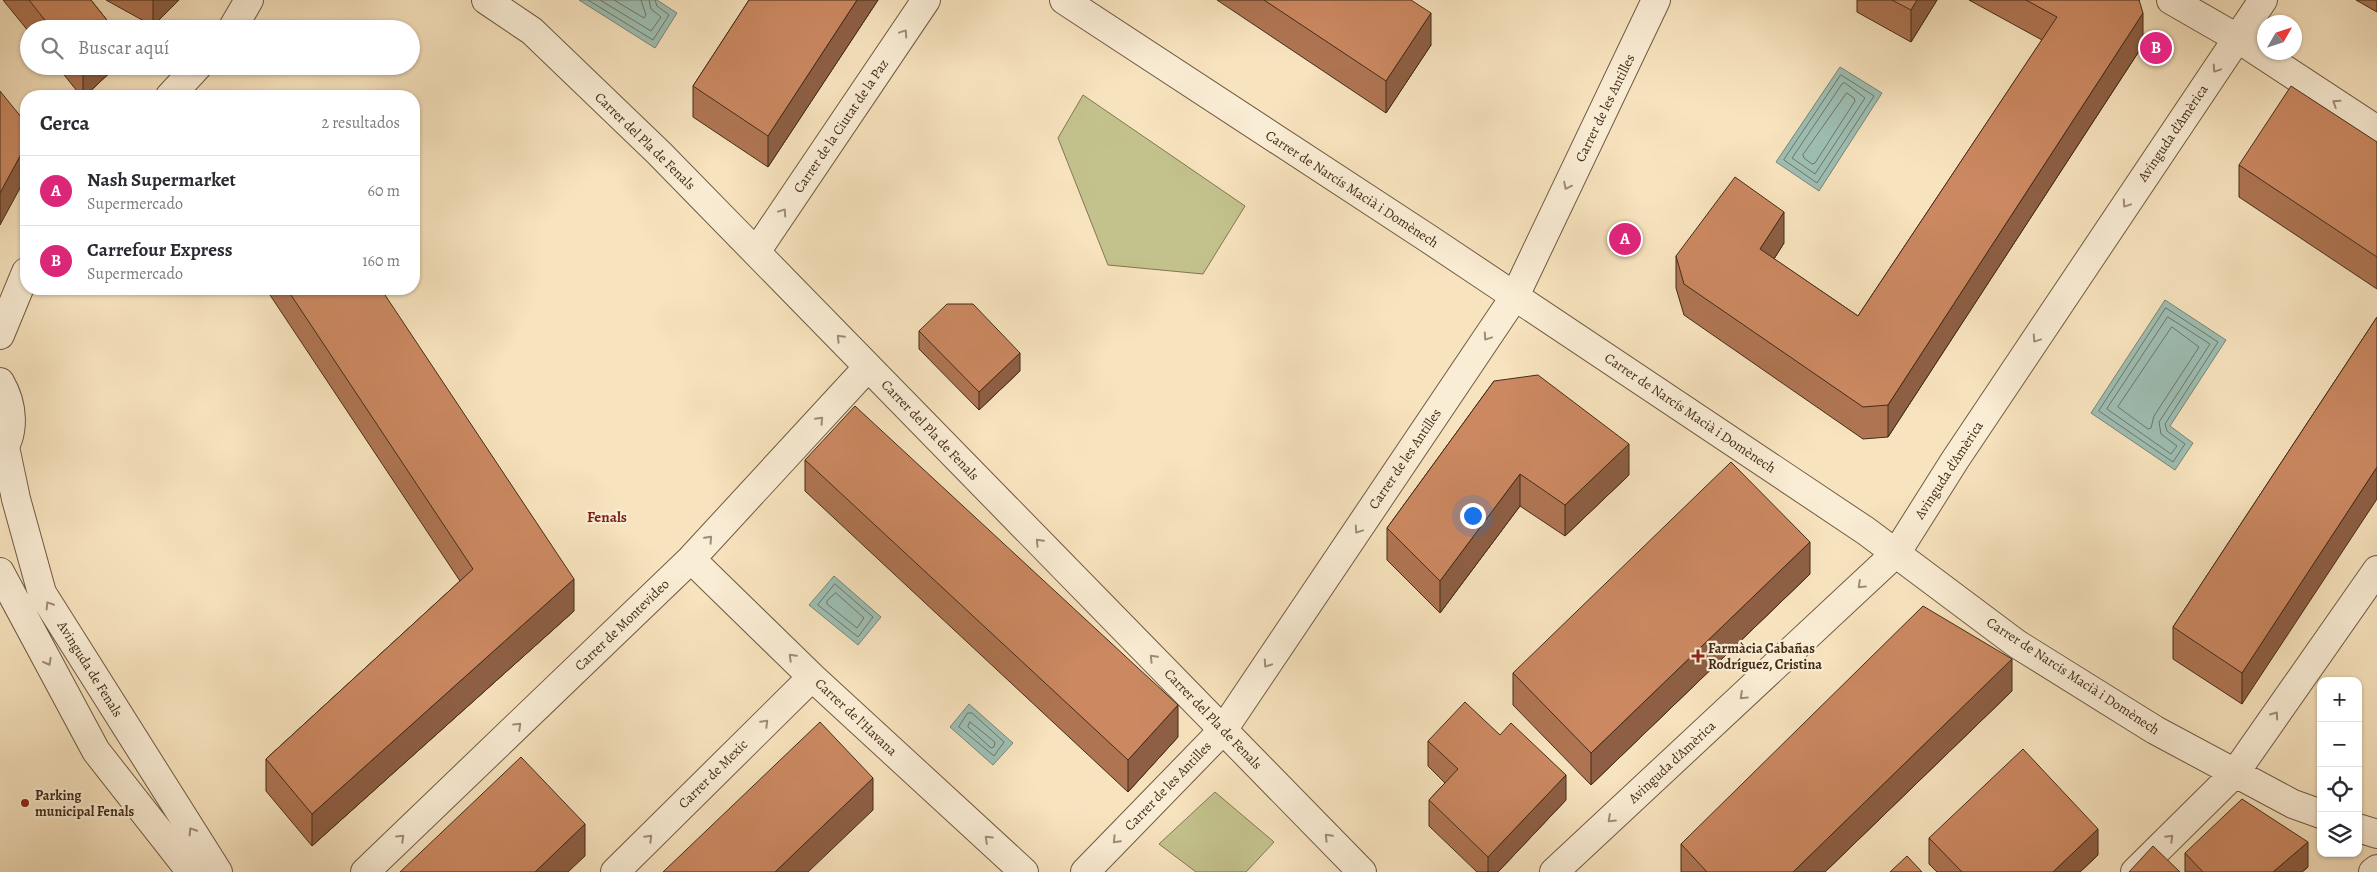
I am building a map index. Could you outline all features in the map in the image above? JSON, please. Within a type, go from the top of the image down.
[{"type":"street","points":[[237,20],[249,0]]},
{"type":"street","name":"Carrer del Pla de Fenals","points":[[486,0],[532,31],[659,153],[1362,872]]},
{"type":"street","name":"Carrer de la Ciutat de la Paz","points":[[756,252],[926,0]]},
{"type":"street","name":"Carrer de Narcís Macià i Domènech","points":[[1064,0],[1515,296],[1897,552],[1928,578],[2017,644],[2155,730],[2293,804],[2317,813]]},
{"type":"street","name":"Carrer de les Antilles","points":[[1085,872],[1223,730],[1515,296],[1656,0]]},
{"type":"street","points":[[2171,0],[2237,38],[2377,130]]},
{"type":"street","name":"Avinguda d'Amèrica","points":[[1554,872],[1897,552],[1960,452],[2264,0]]},
{"type":"street","points":[[176,90],[190,75]]},
{"type":"street","points":[[0,335],[20,287]]},
{"type":"street","name":"Carrer de Montevideo","points":[[366,872],[691,558],[868,367]]},
{"type":"street","points":[[0,382],[10,404],[11,426],[3,450]]},
{"type":"street","name":"Avinguda de Fenals","points":[[3,450],[42,593],[218,872]]},
{"type":"street","name":"Carrer de l'Havana","points":[[691,558],[812,677],[1024,872]]},
{"type":"street","points":[[2135,872],[2235,773],[2377,570]]},
{"type":"street","points":[[0,572],[96,751],[190,872]]},
{"type":"street","name":"Carrer de Mexic","points":[[615,872],[812,677]]},
{"type":"street","points":[[2362,829],[2377,834]]},
{"type":"shaded area","points":[[1083,95],[1245,206],[1203,274],[1108,265],[1058,138]]},
{"type":"shaded area","points":[[1215,792],[1274,842],[1246,872],[1196,872],[1159,844]]},
{"type":"water","points":[[579,0],[657,0],[677,13],[655,48]]},
{"type":"water","points":[[1840,67],[1882,93],[1819,191],[1776,162]]},
{"type":"water","points":[[2165,300],[2226,340],[2170,426],[2193,443],[2175,470],[2091,413]]},
{"type":"water","points":[[834,576],[881,617],[858,645],[809,605]]},
{"type":"water","points":[[969,704],[1013,743],[993,765],[950,727]]},
{"type":"building","points":[[29,0],[91,0],[107,20],[45,20]]},
{"type":"building","points":[[749,0],[857,0],[768,136],[693,86]]},
{"type":"building","points":[[1264,0],[1411,0],[1431,13],[1386,81]]},
{"type":"building","points":[[1892,0],[1917,0],[1911,10]]},
{"type":"building","points":[[2026,0],[2139,0],[2143,13],[1888,405],[1863,407],[1684,284],[1676,256],[1735,177],[1784,212],[1760,249],[1858,316],[2057,17]]},
{"type":"building","points":[[2291,86],[2377,142],[2377,257],[2239,165]]},
{"type":"building","points":[[0,91],[20,116],[20,156],[0,193]]},
{"type":"building","points":[[291,295],[385,295],[574,579],[312,814],[266,759],[473,569]]},
{"type":"building","points":[[947,304],[973,304],[1020,353],[979,392],[919,331]]},
{"type":"building","points":[[2377,317],[2377,467],[2242,673],[2173,627]]},
{"type":"building","points":[[1538,375],[1629,444],[1565,505],[1520,474],[1440,581],[1387,528],[1494,381]]},
{"type":"building","points":[[855,406],[1178,705],[1128,760],[805,460]]},
{"type":"building","points":[[1731,462],[1810,542],[1591,753],[1513,673]]},
{"type":"building","points":[[1923,606],[2012,659],[1793,872],[1707,872],[1681,844]]},
{"type":"building","points":[[1465,702],[1500,735],[1511,723],[1566,775],[1488,857],[1429,800],[1458,769],[1428,741]]},
{"type":"building","points":[[820,722],[873,778],[775,872],[663,872]]},
{"type":"building","points":[[2023,749],[2098,829],[2053,872],[1962,872],[1929,838]]},
{"type":"building","points":[[521,757],[585,824],[535,872],[400,872]]},
{"type":"building","points":[[2242,799],[2308,842],[2273,872],[2203,872],[2185,853]]},
{"type":"building","points":[[2153,846],[2180,872],[2129,872]]},
{"type":"building","points":[[1907,856],[1922,872],[1890,872]]},
{"type":"place","name":"Carrefour Express","points":[[2156,48]]},
{"type":"place","name":"Nash Supermarket","points":[[1625,239]]},
{"type":"place","name":"Farmàcia Cabañas Rodríguez, Cristina","points":[[1698,656]]},
{"type":"place","name":"Parking municipal Fenals","points":[[25,803]]},
{"type":"district","name":"Fenals","points":[[607,517]]}]
